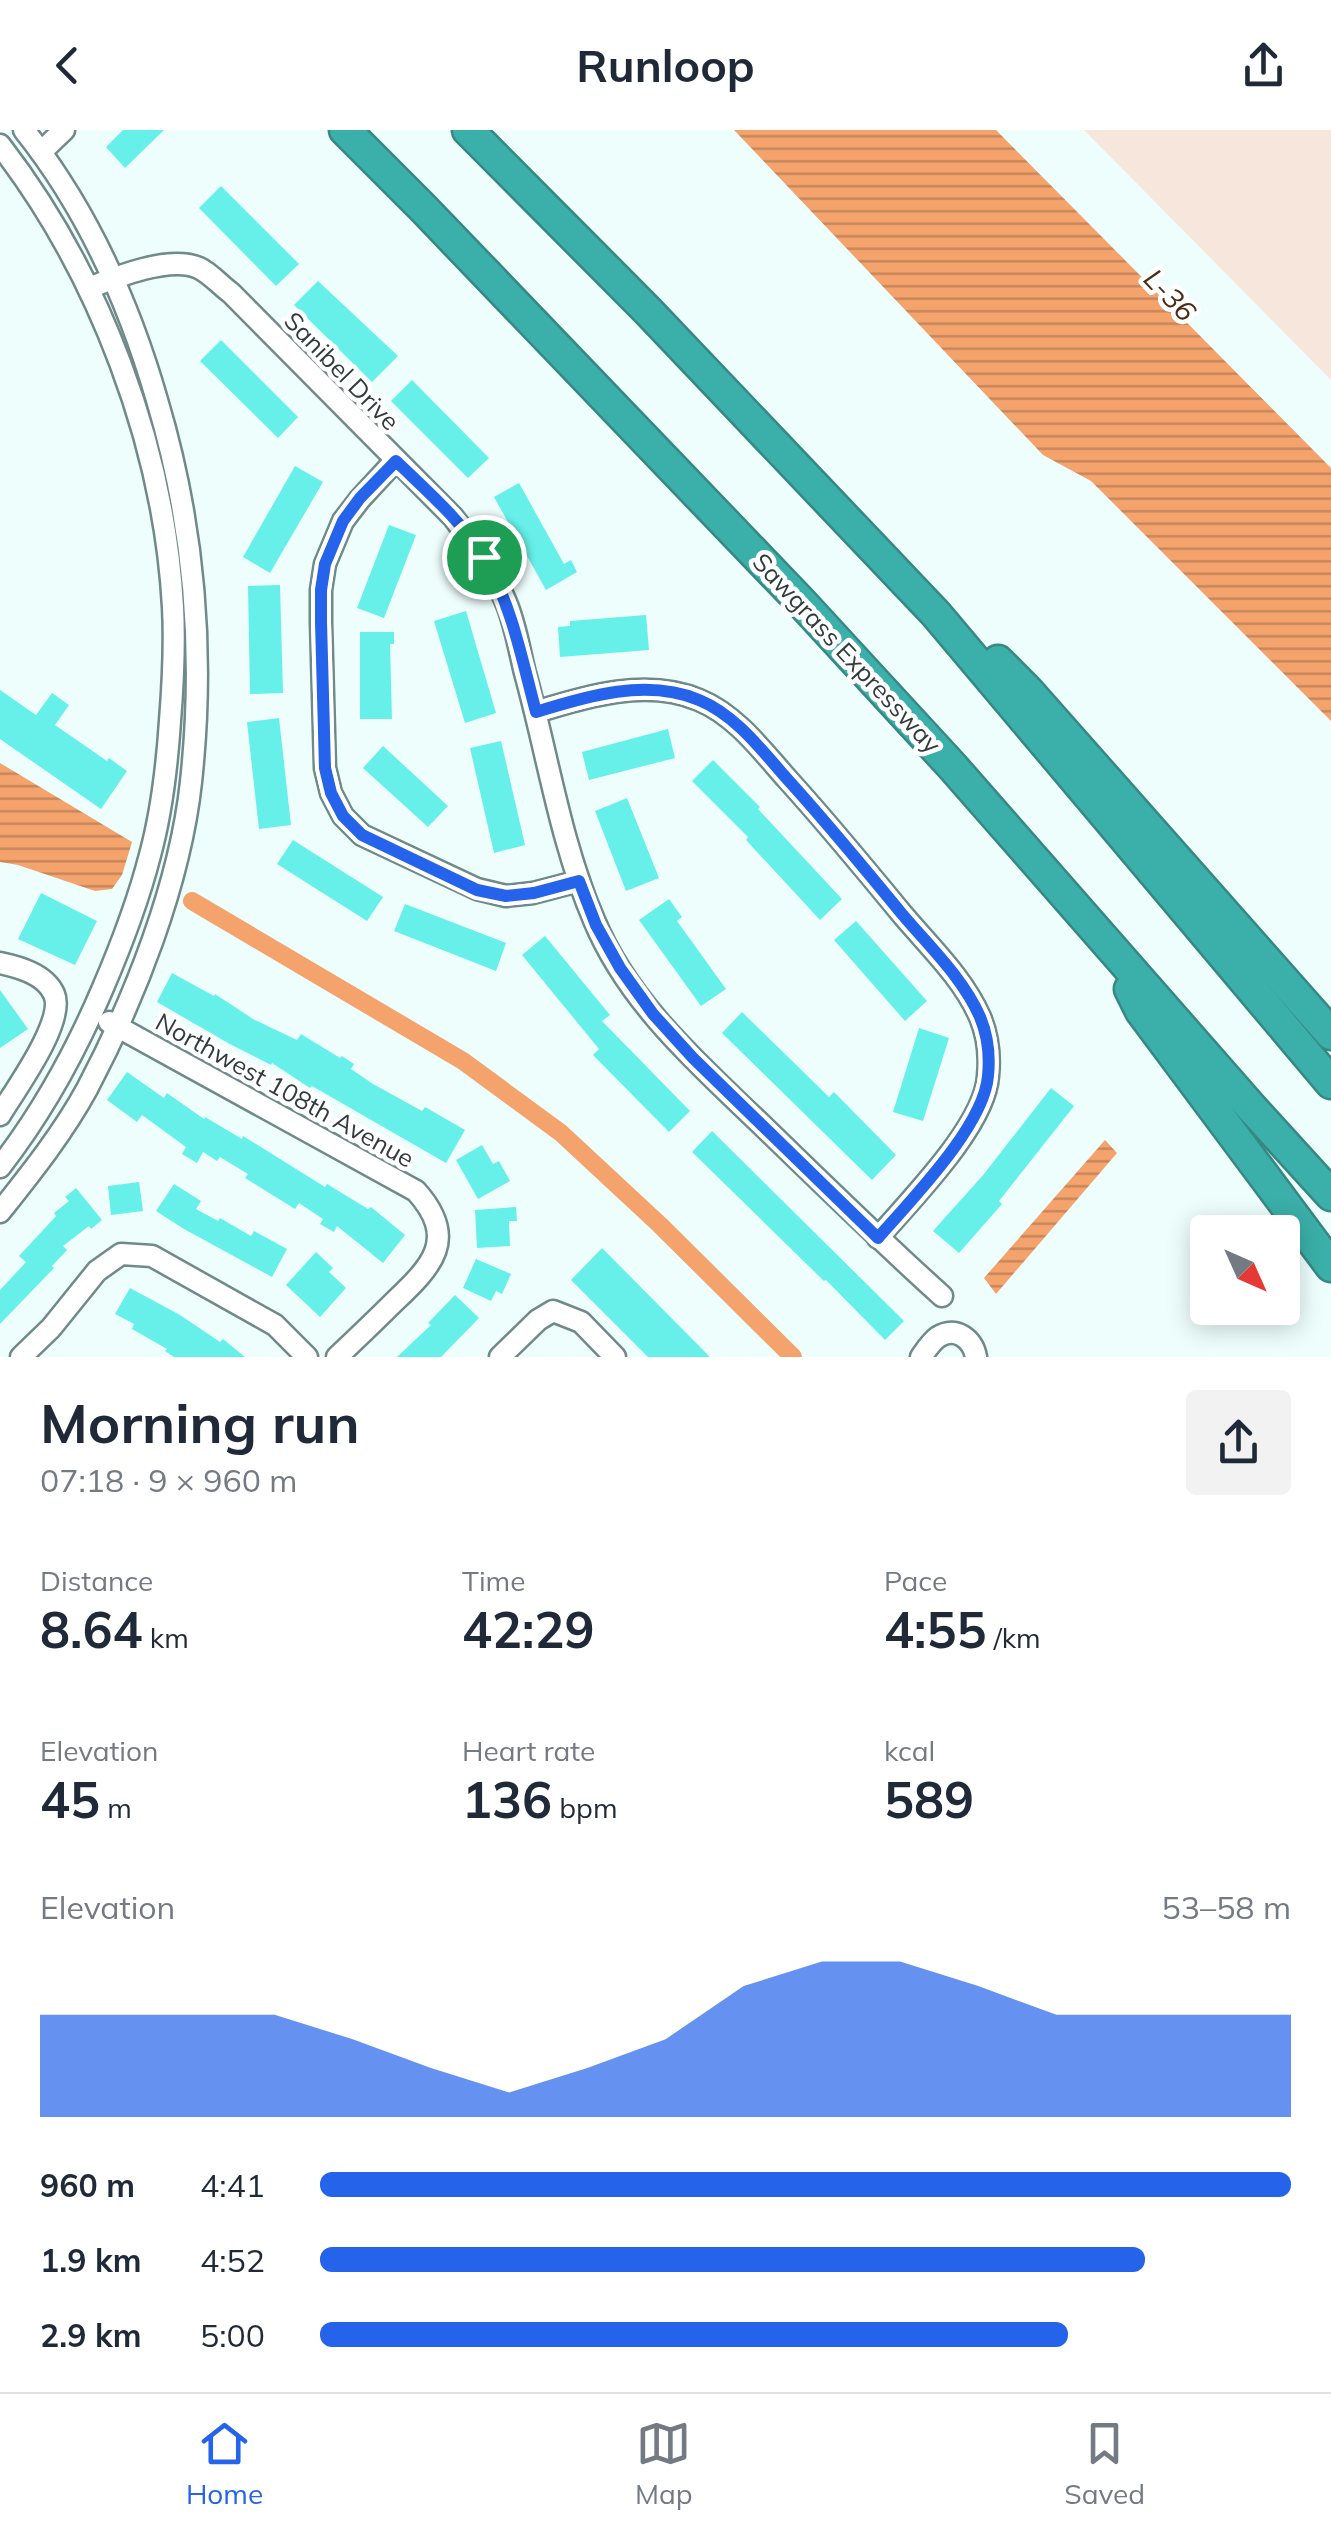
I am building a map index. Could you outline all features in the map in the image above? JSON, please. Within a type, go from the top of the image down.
[{"type":"highway","name":"Sawgrass Expressway","points":[[345,130],[814,616],[1331,1194]]},
{"type":"highway","points":[[468,130],[648,311],[936,614],[1331,1082]]},
{"type":"highway","points":[[936,614],[988,652],[1028,690],[1331,1034]]},
{"type":"highway","points":[[1101,934],[1141,1010],[1331,1266]]},
{"type":"street","points":[[0,1212],[38,1166],[86,1091],[154,936],[176,859],[191,785],[198,691],[196,603],[185,512],[146,362],[114,278],[81,214],[24,130]]},
{"type":"street","points":[[41,152],[64,130]]},
{"type":"street","points":[[0,145],[59,232],[89,288],[123,372],[163,517],[173,608],[166,780],[130,925],[60,1078],[0,1167]]},
{"type":"street","name":"Sanibel Drive","points":[[89,288],[168,264],[198,268],[231,293],[453,517],[484,557],[507,603],[557,810],[596,925],[620,968],[653,1014],[693,1058],[942,1296]]},
{"type":"street","points":[[396,461],[343,521],[325,564],[321,622],[325,768],[331,793],[343,816],[362,835],[477,890],[506,896],[579,881]]},
{"type":"street","points":[[536,712],[592,695],[664,691],[700,700],[727,717],[842,841],[965,990],[981,1019],[989,1050],[988,1082],[975,1117],[939,1167],[878,1238]]},
{"type":"street","points":[[0,963],[41,978],[54,993],[56,1008],[52,1025],[0,1115]]},
{"type":"street","name":"Northwest 108th Avenue","points":[[92,1012],[416,1191],[431,1208],[437,1228],[436,1252],[423,1274],[337,1357]]},
{"type":"street","points":[[21,1357],[51,1328],[97,1270],[121,1254],[152,1256],[274,1325],[308,1357]]},
{"type":"street","points":[[500,1357],[552,1311],[581,1322],[615,1357]]},
{"type":"street","points":[[921,1357],[935,1340],[949,1332],[969,1340],[976,1357]]},
{"type":"shaded area","points":[[734,130],[996,130],[1331,468],[1331,721],[1091,481],[1043,455]]},
{"type":"shaded area","points":[[1084,130],[1331,130],[1331,380]]},
{"type":"shaded area","points":[[0,763],[132,842],[122,875],[112,889],[95,891],[0,862]]},
{"type":"shaded area","points":[[1105,1140],[1117,1153],[996,1294],[984,1278]]},
{"type":"building","points":[[123,130],[164,130],[125,168],[106,147]]},
{"type":"building","points":[[221,186],[299,264],[276,286],[199,208]]},
{"type":"building","points":[[318,281],[398,356],[372,382],[294,305]]},
{"type":"building","points":[[221,340],[298,417],[278,438],[200,361]]},
{"type":"building","points":[[412,380],[489,458],[468,478],[391,401]]},
{"type":"building","points":[[295,466],[323,482],[270,573],[243,557]]},
{"type":"building","points":[[519,483],[564,564],[571,560],[577,572],[546,590],[494,497]]},
{"type":"building","points":[[389,525],[416,535],[384,618],[357,608]]},
{"type":"building","points":[[280,585],[283,693],[250,694],[248,586]]},
{"type":"building","points":[[466,611],[496,713],[465,723],[434,621]]},
{"type":"building","points":[[646,615],[649,650],[560,657],[558,627],[570,626],[570,621]]},
{"type":"building","points":[[360,632],[394,632],[394,644],[390,644],[392,719],[360,719]]},
{"type":"building","points":[[0,690],[36,715],[52,693],[69,705],[55,725],[127,771],[101,809],[0,739]]},
{"type":"building","points":[[279,718],[291,825],[259,829],[247,722]]},
{"type":"building","points":[[668,729],[675,758],[589,780],[582,752]]},
{"type":"building","points":[[501,741],[525,845],[494,853],[470,748]]},
{"type":"building","points":[[383,746],[448,806],[428,827],[363,768]]},
{"type":"building","points":[[713,760],[842,899],[820,920],[746,840],[748,837],[692,781]]},
{"type":"building","points":[[627,798],[659,878],[626,891],[595,811]]},
{"type":"building","points":[[293,840],[383,897],[367,921],[277,864]]},
{"type":"building","points":[[41,893],[97,921],[75,965],[18,939]]},
{"type":"building","points":[[669,899],[682,917],[677,921],[726,989],[701,1006],[639,920]]},
{"type":"building","points":[[405,904],[506,943],[496,971],[394,931]]},
{"type":"building","points":[[856,921],[927,1001],[905,1021],[834,940]]},
{"type":"building","points":[[545,936],[610,1015],[602,1021],[690,1111],[669,1132],[593,1055],[599,1049],[522,955]]},
{"type":"building","points":[[172,973],[297,1040],[301,1034],[354,1064],[351,1069],[373,1084],[465,1130],[446,1163],[157,1002]]},
{"type":"building","points":[[0,990],[28,1029],[0,1048]]},
{"type":"building","points":[[742,1012],[829,1097],[834,1092],[896,1155],[872,1180],[722,1033]]},
{"type":"building","points":[[919,1028],[949,1038],[923,1121],[893,1112]]},
{"type":"building","points":[[127,1072],[164,1098],[167,1093],[204,1119],[242,1139],[243,1136],[325,1187],[327,1184],[368,1209],[371,1207],[405,1235],[383,1263],[337,1226],[334,1232],[320,1224],[323,1219],[299,1203],[295,1209],[245,1178],[248,1174],[220,1157],[217,1161],[203,1152],[197,1163],[182,1154],[186,1147],[142,1115],[137,1122],[107,1100]]},
{"type":"building","points":[[1051,1088],[1074,1106],[999,1201],[1002,1204],[959,1253],[933,1231],[984,1174]]},
{"type":"building","points":[[712,1131],[904,1321],[885,1340],[692,1152]]},
{"type":"building","points":[[482,1145],[493,1164],[499,1161],[510,1181],[478,1199],[456,1160]]},
{"type":"building","points":[[139,1182],[143,1211],[111,1215],[108,1186]]},
{"type":"building","points":[[174,1184],[201,1201],[196,1209],[251,1236],[254,1231],[287,1249],[272,1277],[156,1211]]},
{"type":"building","points":[[76,1188],[102,1220],[63,1246],[67,1250],[54,1268],[0,1324],[0,1290],[26,1262],[19,1256]]},
{"type":"building","points":[[516,1207],[517,1221],[509,1221],[510,1246],[477,1248],[475,1210]]},
{"type":"building","points":[[602,1248],[710,1357],[648,1357],[571,1280]]},
{"type":"building","points":[[316,1252],[346,1288],[320,1317],[286,1285]]},
{"type":"building","points":[[476,1259],[511,1274],[502,1294],[496,1291],[491,1301],[463,1288]]},
{"type":"building","points":[[130,1288],[220,1342],[223,1339],[245,1357],[174,1357],[132,1329],[134,1324],[115,1314]]},
{"type":"building","points":[[455,1295],[479,1318],[441,1357],[397,1357],[431,1325],[428,1323]]},
{"type":"waterway","points":[[192,901],[463,1061],[561,1133],[793,1357]]},
{"type":"route","points":[[396,461],[453,517],[484,557],[507,603],[536,712],[592,695],[664,691],[700,700],[727,717],[842,841],[965,990],[981,1019],[989,1050],[988,1082],[975,1117],[939,1167],[878,1238],[653,1014],[596,925],[579,881],[506,896],[477,890],[362,835],[343,816],[331,793],[325,768],[321,590],[332,542],[343,521],[396,461]]},
{"type":"water label","name":"L-36","points":[[1170,295]]}]
